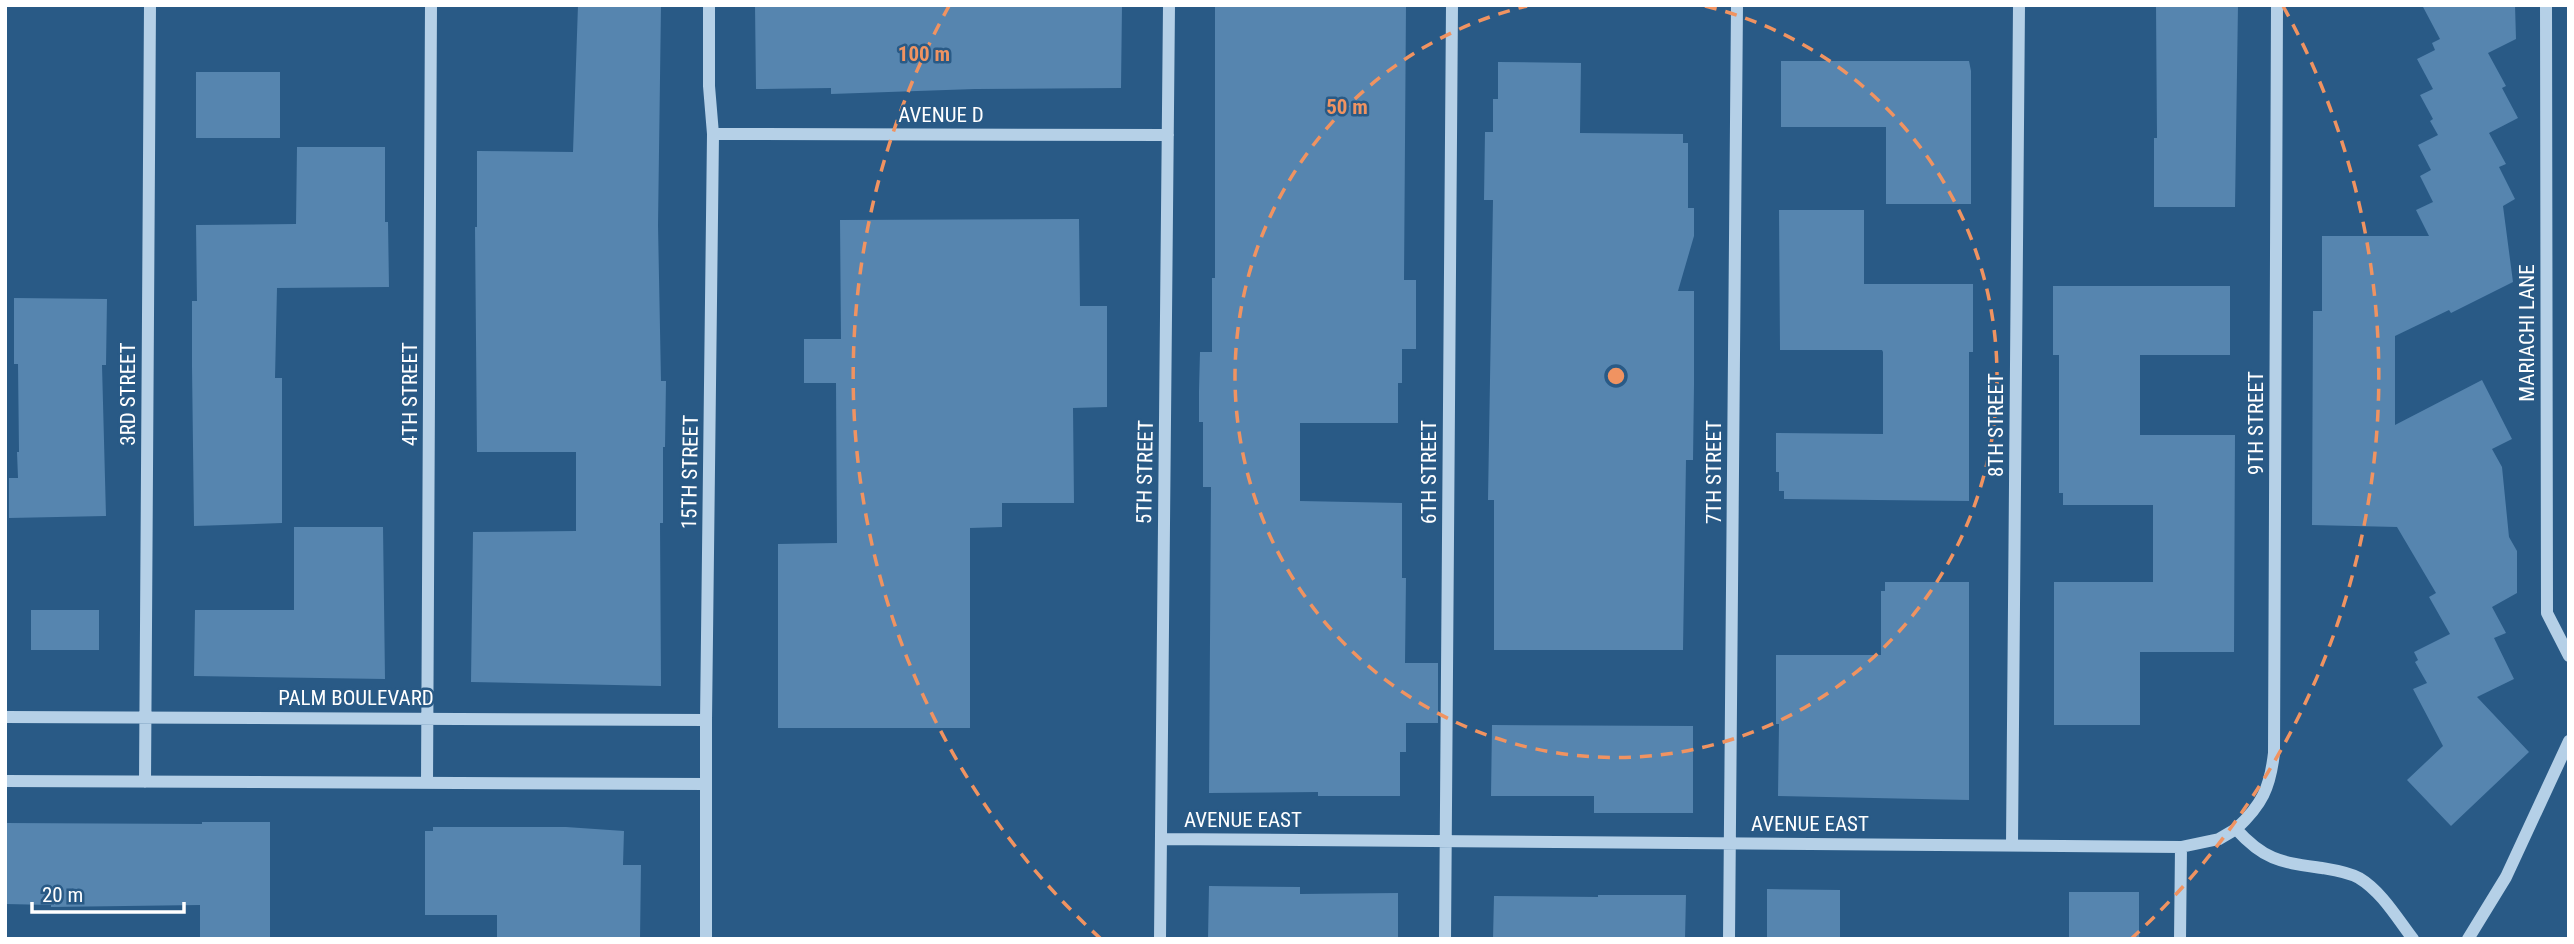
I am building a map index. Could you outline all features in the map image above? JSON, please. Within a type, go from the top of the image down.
[{"type":"lane","name":"3RD STREET","points":[[145,782],[150,5]]},
{"type":"lane","name":"4TH STREET","points":[[427,783],[431,5]]},
{"type":"lane","name":"15TH STREET","points":[[706,939],[713,134],[709,86],[709,5]]},
{"type":"lane","name":"5TH STREET","points":[[1160,939],[1169,5]]},
{"type":"lane","name":"6TH STREET","points":[[1445,939],[1452,5]]},
{"type":"lane","name":"7TH STREET","points":[[1729,939],[1737,5]]},
{"type":"lane","name":"8TH STREET","points":[[2012,845],[2019,5]]},
{"type":"lane","name":"9TH STREET","points":[[2236,829],[2252,814],[2264,796],[2272,778],[2274,753],[2277,5]]},
{"type":"lane","name":"MARIACHI LANE","points":[[2546,5],[2547,613],[2569,656]]},
{"type":"lane","name":"AVENUE D","points":[[713,134],[1168,135]]},
{"type":"lane","name":"PALM BOULEVARD","points":[[5,717],[706,720]]},
{"type":"lane","points":[[2468,939],[2506,877],[2569,741]]},
{"type":"lane","points":[[5,781],[706,784]]},
{"type":"lane","name":"AVENUE EAST","points":[[1161,839],[2181,847],[2219,839],[2236,829]]},
{"type":"lane","points":[[2236,829],[2249,844],[2264,855],[2281,862],[2357,877],[2379,896],[2413,939]]},
{"type":"lane","points":[[2180,939],[2181,847]]},
{"type":"building","points":[[578,5],[661,5],[658,225],[661,381],[666,381],[663,523],[660,523],[661,686],[471,682],[473,532],[576,531],[576,452],[477,452],[475,227],[477,151],[573,152]]},
{"type":"building","points":[[755,5],[1122,5],[1121,88],[831,94],[831,88],[756,89]]},
{"type":"building","points":[[1215,5],[1406,5],[1404,280],[1416,280],[1416,349],[1402,349],[1402,383],[1398,383],[1398,423],[1300,423],[1300,501],[1402,503],[1402,578],[1406,578],[1405,663],[1438,663],[1438,723],[1406,723],[1406,752],[1400,752],[1400,796],[1318,796],[1318,792],[1209,793],[1211,487],[1203,487],[1203,422],[1199,422],[1199,391],[1200,352],[1212,352],[1212,278],[1215,278]]},
{"type":"building","points":[[2156,5],[2238,5],[2235,207],[2154,207],[2154,138],[2157,138]]},
{"type":"building","points":[[2422,5],[2515,5],[2516,39],[2488,53],[2506,86],[2502,88],[2518,118],[2489,133],[2506,164],[2499,167],[2515,199],[2503,206],[2513,282],[2451,313],[2449,310],[2395,336],[2395,425],[2482,380],[2512,439],[2492,449],[2502,467],[2509,537],[2517,551],[2517,593],[2492,607],[2506,633],[2494,638],[2514,679],[2477,697],[2529,752],[2451,826],[2407,780],[2443,746],[2413,689],[2427,683],[2415,662],[2418,660],[2414,652],[2450,634],[2429,597],[2436,593],[2397,527],[2312,525],[2313,311],[2322,311],[2322,236],[2429,236],[2416,210],[2433,202],[2420,176],[2431,170],[2418,145],[2438,135],[2420,95],[2433,89],[2417,59],[2435,50],[2432,43],[2440,39]]},
{"type":"building","points":[[1781,61],[1969,61],[1971,204],[1886,204],[1886,127],[1781,127]]},
{"type":"building","points":[[1498,62],[1581,63],[1580,133],[1683,134],[1683,143],[1688,143],[1688,208],[1694,208],[1694,236],[1678,291],[1694,291],[1693,460],[1686,460],[1683,650],[1494,650],[1494,500],[1488,500],[1493,200],[1484,200],[1485,132],[1493,132],[1493,99],[1498,99]]},
{"type":"building","points":[[196,72],[280,72],[280,138],[196,138]]},
{"type":"building","points":[[297,147],[385,147],[385,222],[388,222],[389,287],[277,288],[275,378],[282,378],[282,523],[194,526],[192,301],[197,301],[196,225],[296,224]]},
{"type":"building","points":[[1779,210],[1864,210],[1864,284],[1973,284],[1973,352],[1969,352],[1969,501],[1784,499],[1784,491],[1779,491],[1779,472],[1776,472],[1776,433],[1883,434],[1883,352],[1780,350]]},
{"type":"building","points":[[1079,219],[1080,306],[1107,306],[1107,407],[1073,408],[1074,503],[1002,503],[1002,527],[970,528],[970,728],[778,728],[778,544],[837,543],[836,383],[804,383],[804,339],[841,339],[840,220]]},
{"type":"building","points":[[2053,286],[2230,286],[2230,355],[2140,355],[2140,435],[2235,435],[2234,652],[2140,652],[2140,725],[2054,725],[2054,582],[2153,582],[2153,505],[2063,505],[2063,493],[2059,493],[2059,355],[2053,355]]},
{"type":"building","points":[[14,298],[107,299],[106,365],[102,365],[106,516],[9,518],[9,478],[18,478],[19,452],[18,364],[14,364]]},
{"type":"building","points":[[294,527],[383,527],[385,679],[194,676],[195,610],[294,610]]},
{"type":"building","points":[[1885,582],[1969,582],[1969,800],[1778,796],[1776,655],[1881,655],[1881,591],[1885,591]]},
{"type":"building","points":[[31,610],[99,610],[99,650],[31,650]]},
{"type":"building","points":[[1492,725],[1693,726],[1693,813],[1594,813],[1594,796],[1491,796]]},
{"type":"building","points":[[270,822],[270,939],[200,939],[200,905],[51,907],[5,904],[5,823]]},
{"type":"building","points":[[433,827],[566,827],[624,831],[623,865],[641,865],[640,939],[497,939],[497,915],[425,915],[425,831],[433,831]]},
{"type":"building","points":[[1209,886],[1300,887],[1300,894],[1398,893],[1398,939],[1208,939]]},
{"type":"building","points":[[1767,889],[1840,890],[1840,939],[1767,939]]},
{"type":"building","points":[[2069,892],[2139,892],[2139,939],[2069,939]]},
{"type":"building","points":[[1686,895],[1685,939],[1493,939],[1494,896]]}]
